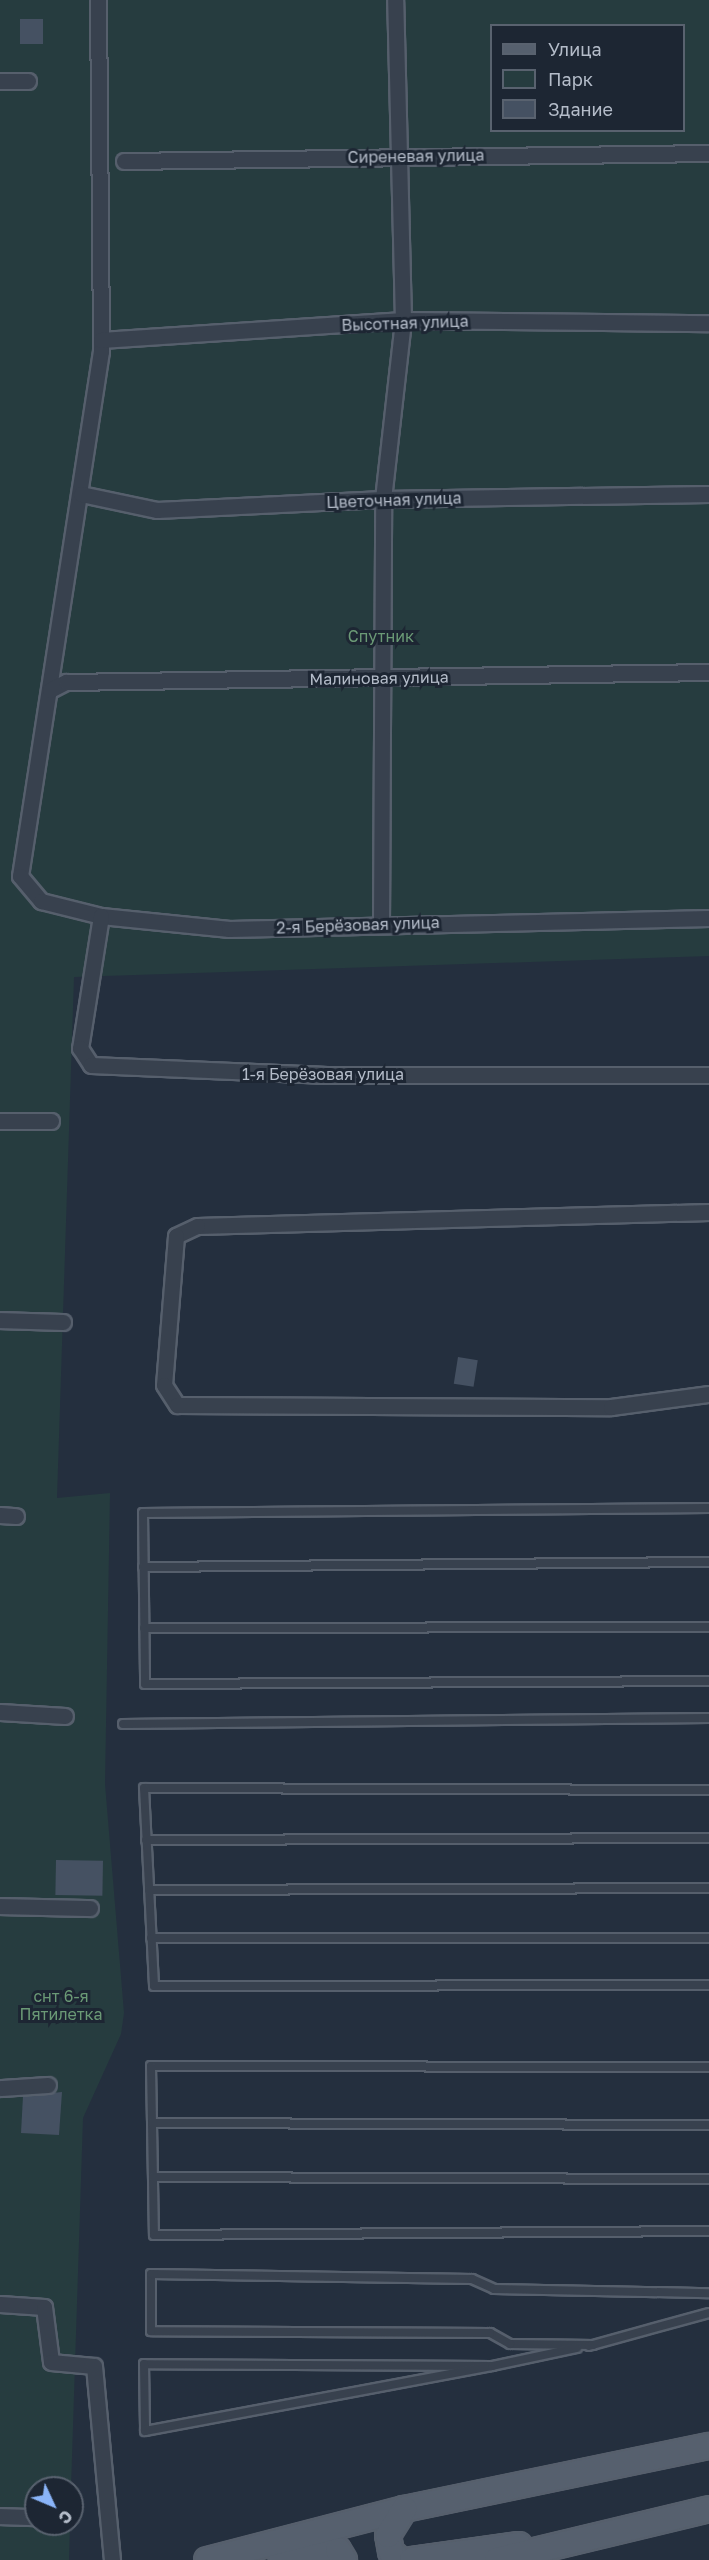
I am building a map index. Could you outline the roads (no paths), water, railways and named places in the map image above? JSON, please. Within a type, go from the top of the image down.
[{"type":"main road","points":[[207,2560],[404,2509],[709,2446]]},
{"type":"main road","points":[[400,2560],[391,2552],[388,2535],[404,2509]]},
{"type":"main road","points":[[497,2560],[709,2509]]},
{"type":"main road","points":[[412,2560],[472,2548],[569,2543]]},
{"type":"main road","points":[[262,2560],[299,2550],[338,2550],[344,2560]]},
{"type":"street","points":[[50,690],[81,494],[101,340],[98,0]]},
{"type":"street","points":[[381,924],[379,679],[382,499],[403,320],[395,0]]},
{"type":"street","points":[[0,81],[28,81]]},
{"type":"street","name":"Сиреневая улица","points":[[124,161],[398,155],[709,153]]},
{"type":"street","name":"Высотная улица","points":[[101,340],[403,320],[709,323]]},
{"type":"street","name":"Цветочная улица","points":[[81,494],[157,510],[382,499],[709,494]]},
{"type":"street","name":"Малиновая улица","points":[[50,690],[66,682],[379,679],[709,672]]},
{"type":"street","name":"2-я Берёзовая улица","points":[[50,690],[20,876],[41,901],[101,916],[229,929],[709,918]]},
{"type":"street","name":"1-я Берёзовая улица","points":[[101,916],[80,1048],[91,1065],[327,1075],[709,1075]]},
{"type":"street","points":[[0,1120],[51,1121]]},
{"type":"street","points":[[709,1212],[197,1226],[176,1236],[164,1385],[177,1405],[611,1407],[709,1394]]},
{"type":"street","points":[[0,1320],[63,1322]]},
{"type":"street","points":[[0,1515],[16,1516]]},
{"type":"street","points":[[0,1712],[65,1716]]},
{"type":"street","points":[[0,1906],[90,1908]]},
{"type":"street","points":[[0,2088],[48,2085]]},
{"type":"street","points":[[0,2304],[44,2307],[51,2362],[94,2366],[112,2560]]},
{"type":"street","points":[[0,2516],[24,2517]]},
{"type":"lane","points":[[709,1508],[143,1513],[145,1684],[709,1681]]},
{"type":"lane","points":[[143,1567],[709,1562]]},
{"type":"lane","points":[[144,1628],[709,1627]]},
{"type":"lane","points":[[123,1724],[709,1718]]},
{"type":"lane","points":[[709,1790],[144,1788],[154,1986],[709,1985]]},
{"type":"lane","points":[[146,1840],[709,1838]]},
{"type":"lane","points":[[149,1890],[709,1888]]},
{"type":"lane","points":[[151,1938],[709,1938]]},
{"type":"lane","points":[[709,2067],[151,2066],[154,2235],[709,2232]]},
{"type":"lane","points":[[152,2123],[709,2125]]},
{"type":"lane","points":[[153,2177],[709,2179]]},
{"type":"lane","points":[[594,2345],[510,2344],[490,2333],[151,2331],[151,2274],[472,2278],[494,2289],[709,2293]]},
{"type":"lane","points":[[492,2366],[144,2364],[145,2431],[492,2366],[594,2345],[709,2313]]},
{"type":"park label","name":"Спутник","points":[[381,636]]},
{"type":"park label","name":"снт 6-я Пятилетка","points":[[61,2005]]}]
